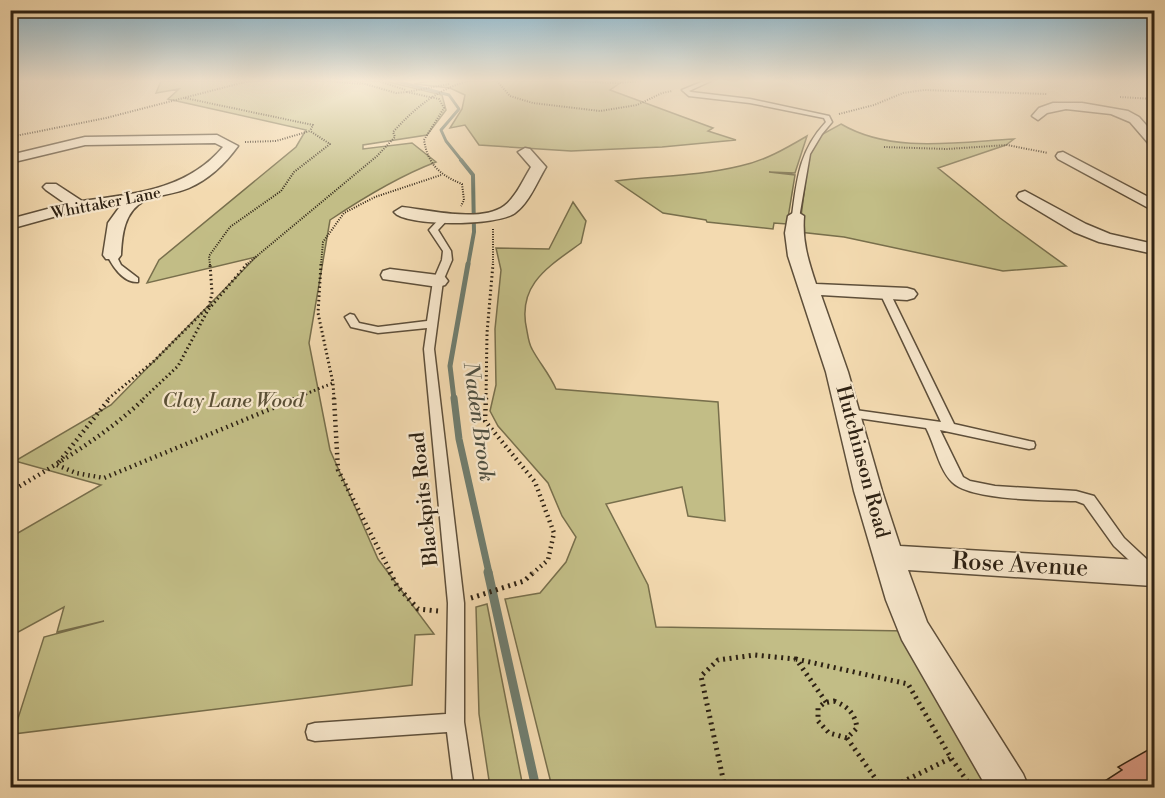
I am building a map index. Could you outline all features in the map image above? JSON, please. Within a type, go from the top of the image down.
[{"type":"street","points":[[1134,118],[1148,126],[1155,141]]},
{"type":"street","points":[[134,140],[155,128]]},
{"type":"street","points":[[10,159],[76,143],[217,139],[229,144]]},
{"type":"street","name":"Whittaker Lane","points":[[10,224],[80,207],[167,192],[191,181],[220,163],[231,146],[229,144]]},
{"type":"street","points":[[402,212],[456,217],[491,217],[510,209],[539,167],[525,152]]},
{"type":"street","points":[[1073,159],[1155,206]]},
{"type":"street","points":[[51,187],[80,207]]},
{"type":"street","points":[[1025,196],[1055,208],[1080,228],[1105,238],[1155,245]]},
{"type":"street","points":[[112,255],[113,230],[117,219],[138,198]]},
{"type":"street","name":"Hutchinson Road","points":[[796,216],[794,233],[797,256],[837,372],[888,557],[914,630],[1009,788]]},
{"type":"street","points":[[390,275],[438,281]]},
{"type":"street","points":[[808,289],[907,294]]},
{"type":"street","name":"Rose Avenue","points":[[888,557],[1153,573]]},
{"type":"lane","points":[[821,118],[828,120]]},
{"type":"lane","name":"Hutchinson Road","points":[[796,216],[806,152],[814,136],[828,120]]},
{"type":"lane","name":"Blackpits Road","points":[[456,217],[433,230],[447,250],[447,260],[438,281],[429,349],[456,614],[455,722],[464,788]]},
{"type":"lane","points":[[112,255],[117,266],[135,280]]},
{"type":"lane","points":[[885,293],[950,428]]},
{"type":"lane","points":[[350,317],[355,325],[369,330],[433,324]]},
{"type":"lane","points":[[849,413],[950,428],[1029,445]]},
{"type":"lane","points":[[932,426],[958,481],[966,486],[983,490],[1076,496],[1089,500],[1119,542],[1153,573]]},
{"type":"lane","points":[[315,732],[455,722]]},
{"type":"path","points":[[10,137],[105,118]]},
{"type":"path","points":[[229,144],[276,141],[310,131],[313,125],[280,118]]},
{"type":"path","points":[[56,465],[104,403],[154,361],[208,308],[250,260],[377,156],[395,137],[393,132],[405,118]]},
{"type":"path","points":[[438,118],[424,140],[426,152],[441,175],[462,183],[464,200],[456,217]]},
{"type":"path","points":[[828,120],[833,118]]},
{"type":"path","points":[[10,492],[56,465],[125,417],[178,366],[208,308],[212,293],[209,256],[230,227],[281,191],[294,172],[330,144],[310,131]]},
{"type":"path","points":[[884,147],[947,149],[1007,146],[1073,159]]},
{"type":"path","points":[[441,175],[375,197],[344,213],[323,242],[318,313],[333,383],[338,470],[397,586],[418,609],[456,614]]},
{"type":"path","points":[[481,596],[525,581],[548,560],[554,533],[536,482],[485,421],[489,372],[487,332],[494,280],[490,240],[494,222],[491,217]]},
{"type":"path","points":[[56,465],[76,473],[104,478],[333,383]]},
{"type":"path","points":[[725,788],[701,676],[718,660],[755,656],[796,659],[908,684],[951,758],[972,788]]},
{"type":"path","points":[[796,659],[826,702]]},
{"type":"path","points":[[847,738],[857,728],[851,711],[844,704],[826,702],[819,706],[816,713],[818,722],[831,736],[847,738],[882,788]]},
{"type":"path","points":[[890,788],[951,758]]},
{"type":"green space","name":"Clay Lane Wood","points":[[254,118],[440,118],[427,135],[363,145],[363,149],[412,143],[436,162],[382,188],[330,220],[309,343],[330,450],[378,559],[434,634],[415,635],[412,685],[13,734],[44,637],[104,621],[57,632],[64,607],[11,636],[11,537],[101,485],[15,461],[111,405],[256,257],[147,283],[159,260],[296,147],[306,130]]},
{"type":"green space","points":[[456,118],[687,118],[713,128],[708,131],[736,140],[662,147],[571,151],[479,145],[465,125],[450,128]]},
{"type":"green space","points":[[841,124],[861,133],[903,143],[926,144],[1014,139],[1006,145],[938,168],[1000,218],[1066,266],[1003,271],[844,237],[799,232],[809,154],[819,136]]},
{"type":"green space","points":[[807,136],[795,173],[769,172],[795,175],[787,224],[774,223],[773,229],[707,222],[663,213],[616,181],[694,174],[749,164],[766,158]]},
{"type":"green space","points":[[573,202],[586,221],[581,243],[547,269],[531,289],[526,301],[525,315],[531,347],[556,389],[718,402],[725,521],[688,516],[682,487],[606,504],[648,585],[656,627],[909,631],[999,788],[552,787],[505,599],[540,593],[566,562],[576,537],[562,516],[548,483],[498,426],[490,411],[496,385],[495,329],[501,270],[496,248],[549,249]]},
{"type":"green space","points":[[487,604],[523,787],[490,787],[479,714],[476,607]]},
{"type":"building","points":[[1155,746],[1155,788],[1094,788],[1122,770],[1118,767]]},
{"type":"waterway","name":"Naden Brook","points":[[451,118],[441,130],[446,141],[462,161]]},
{"type":"waterway","name":"Naden Brook","points":[[461,160],[473,175],[474,232],[468,265]]},
{"type":"waterway","name":"Naden Brook","points":[[454,399],[450,366],[468,264]]},
{"type":"waterway","name":"Naden Brook","points":[[454,398],[459,439],[489,573]]},
{"type":"waterway","name":"Naden Brook","points":[[488,572],[536,788]]}]
